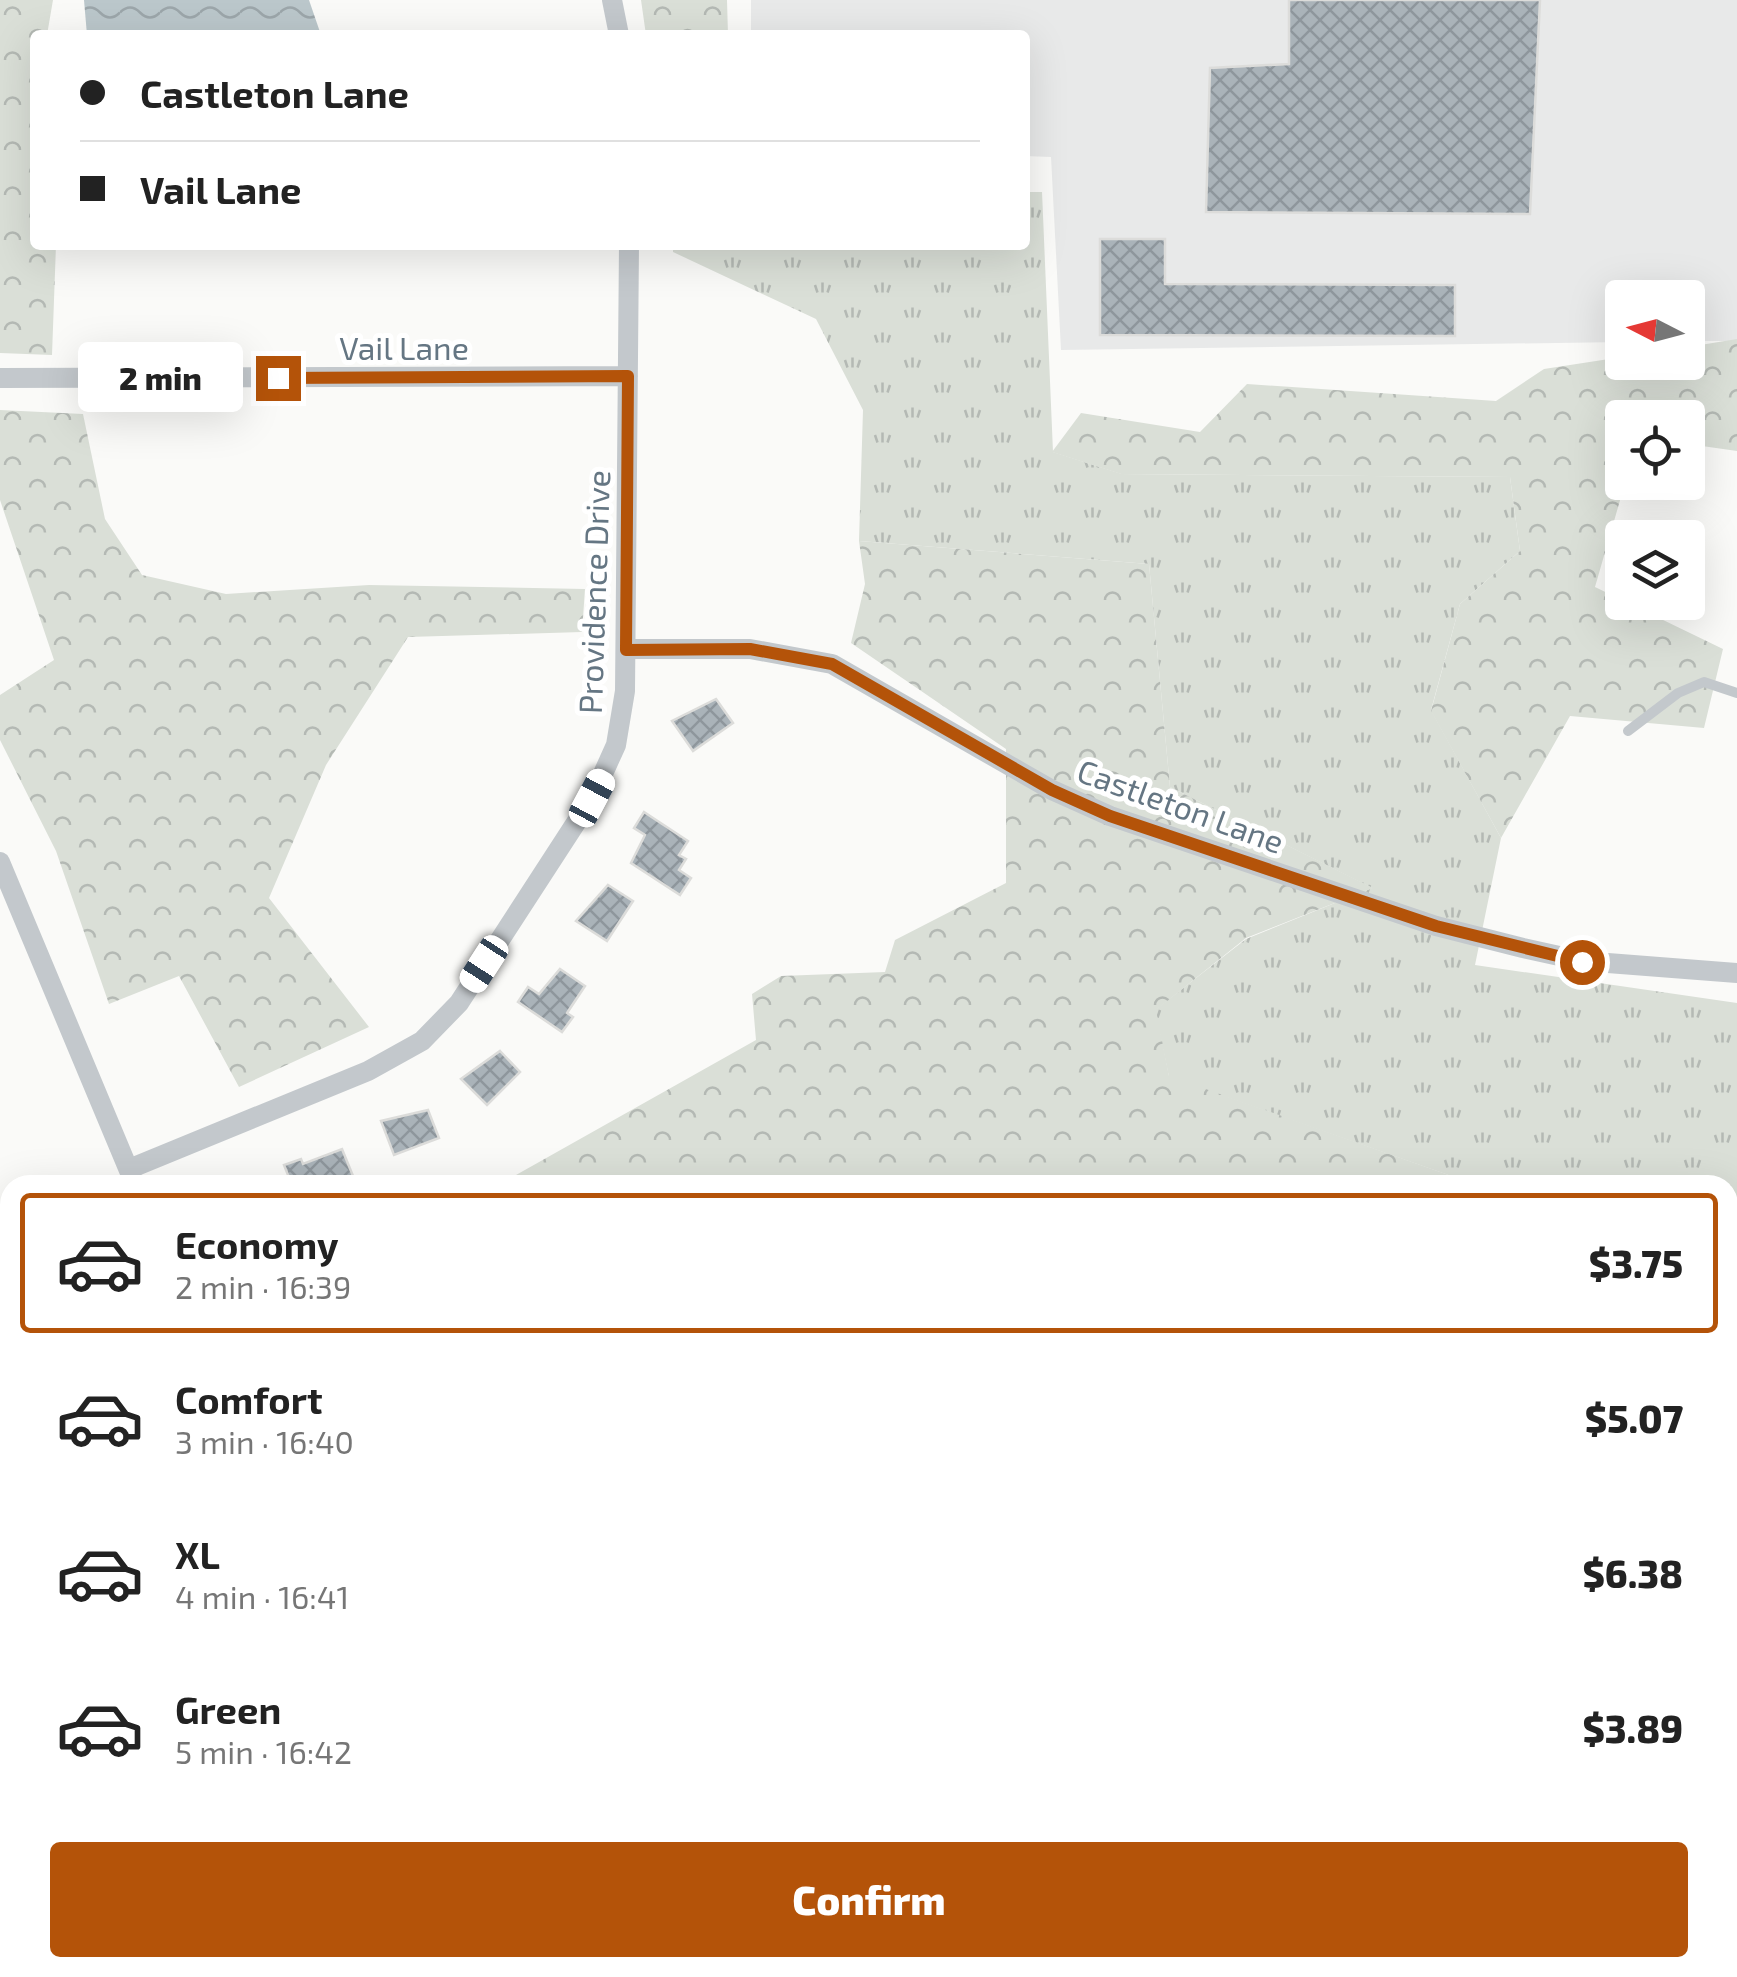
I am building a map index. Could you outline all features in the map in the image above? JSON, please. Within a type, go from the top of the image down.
[{"type":"street","points":[[612,0],[618,30]]},
{"type":"street","name":"Providence Drive","points":[[136,1175],[368,1071],[422,1041],[459,1003],[610,764],[623,715],[626,650],[629,250]]},
{"type":"street","name":"Vail Lane","points":[[0,378],[628,376]]},
{"type":"street","name":"Castleton Lane","points":[[626,650],[750,649],[832,664],[1052,790],[1110,816],[1436,926],[1522,948],[1582,962],[1737,972]]},
{"type":"street","points":[[0,862],[131,1175]]},
{"type":"lane","points":[[1628,731],[1678,694],[1704,682],[1737,693]]},
{"type":"shaded area","points":[[751,0],[1737,0],[1737,341],[1705,341],[1705,280],[1605,280],[1605,342],[1061,350],[1051,157],[1030,156],[1030,30],[751,30]]},
{"type":"green space","points":[[0,0],[53,0],[48,30],[30,30],[30,250],[56,250],[52,355],[0,353]]},
{"type":"green space","points":[[641,0],[727,0],[728,30],[645,30]]},
{"type":"green space","points":[[1030,192],[1042,192],[1053,452],[1122,474],[1510,477],[1520,551],[1460,604],[1431,710],[1501,838],[1475,965],[1737,1003],[1737,1175],[1448,1175],[1169,1077],[1155,1010],[1246,939],[1372,888],[1170,787],[1149,564],[859,541],[863,410],[816,319],[673,252],[1030,250]]},
{"type":"green space","points":[[1737,339],[1737,451],[1705,446],[1705,400],[1605,400],[1605,500],[1620,500],[1614,520],[1605,520],[1605,552],[1595,587],[1605,592],[1605,620],[1663,620],[1723,649],[1704,728],[1570,716],[1501,838],[1431,711],[1460,604],[1520,551],[1510,477],[1121,474],[1052,452],[1081,413],[1200,432],[1247,384],[1496,401],[1544,369],[1605,360],[1605,380],[1705,380],[1705,344]]},
{"type":"green space","points":[[0,410],[83,414],[105,519],[142,575],[226,594],[369,585],[585,589],[582,632],[408,637],[326,765],[269,898],[369,1027],[239,1087],[179,976],[109,1004],[56,851],[0,740],[0,695],[54,660],[0,500]]},
{"type":"green space","points":[[859,541],[1149,564],[1170,787],[1373,888],[1246,938],[1156,1010],[1169,1076],[1449,1175],[516,1175],[756,1040],[752,994],[781,976],[885,972],[895,940],[1006,883],[1006,749],[851,643],[865,584]]},
{"type":"water","points":[[84,0],[309,0],[319,30],[87,30]]},
{"type":"building","points":[[1289,0],[1540,0],[1530,214],[1206,212],[1210,68],[1289,64]]},
{"type":"building","points":[[1100,239],[1165,239],[1165,284],[1455,285],[1455,336],[1100,335]]},
{"type":"building","points":[[716,699],[733,723],[693,751],[672,721]]},
{"type":"building","points":[[644,812],[688,841],[679,855],[686,859],[679,870],[691,878],[680,895],[631,863],[645,835],[634,828]]},
{"type":"building","points":[[608,885],[633,901],[607,941],[576,921]]},
{"type":"building","points":[[560,969],[585,986],[567,1013],[573,1017],[562,1032],[518,1002],[528,987],[539,994]]},
{"type":"building","points":[[500,1051],[520,1072],[487,1105],[461,1079]]},
{"type":"building","points":[[428,1110],[439,1138],[394,1155],[381,1121]]},
{"type":"building","points":[[342,1149],[353,1175],[288,1175],[284,1165],[301,1159],[303,1164]]},
{"type":"route","points":[[278,378],[628,376],[626,650],[750,649],[832,664],[1052,790],[1110,816],[1436,926],[1582,962]]}]
